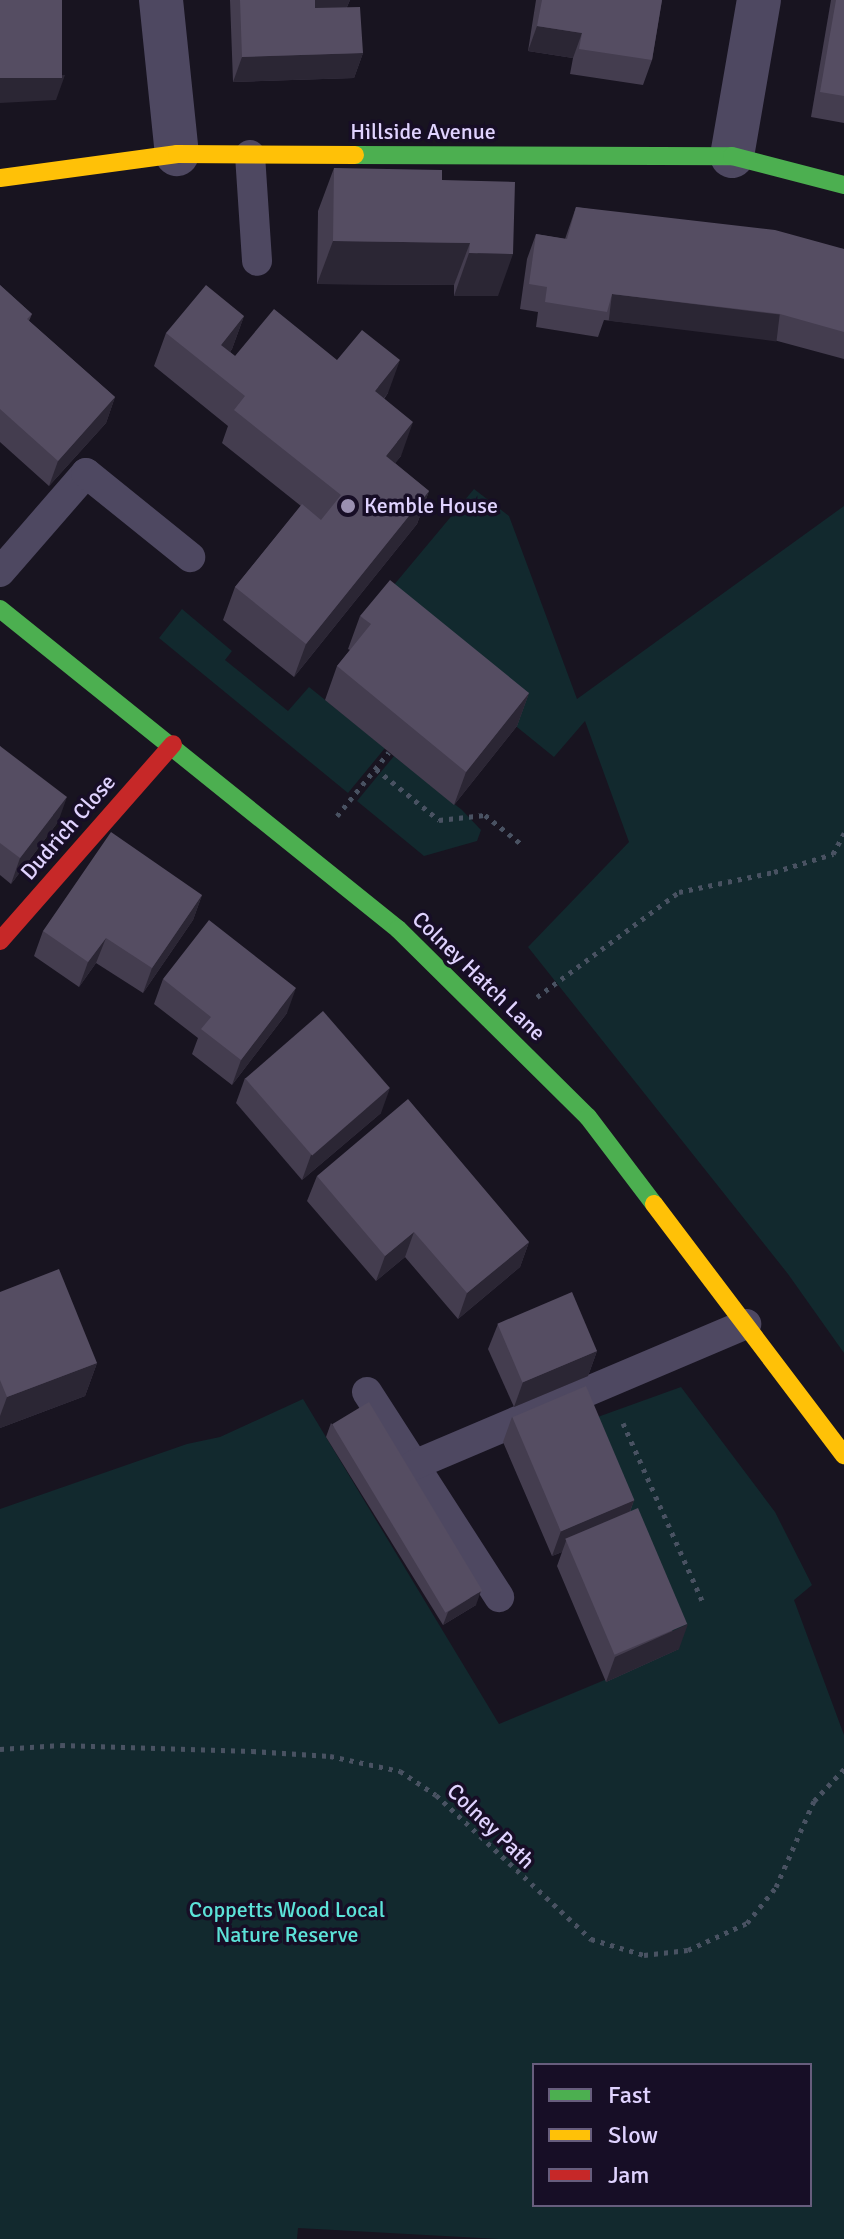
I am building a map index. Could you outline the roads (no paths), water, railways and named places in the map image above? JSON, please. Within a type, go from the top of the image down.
[{"type":"main road","name":"Hillside Avenue","points":[[0,178],[177,154],[732,156],[844,185]]},
{"type":"main road","name":"Colney Hatch Lane","points":[[0,609],[173,744],[398,929],[588,1117],[844,1455]]},
{"type":"main road","name":"Dudrich Close","points":[[0,941],[173,744]]},
{"type":"street","points":[[161,0],[177,154]]},
{"type":"street","points":[[732,156],[759,0]]},
{"type":"lane","points":[[250,155],[257,261]]},
{"type":"lane","points":[[0,572],[86,473],[190,557]]},
{"type":"lane","points":[[414,1465],[746,1324]]},
{"type":"lane","points":[[367,1392],[499,1597]]},
{"type":"place","name":"Kemble House","points":[[348,506]]},
{"type":"park label","name":"Coppetts Wood Local Nature Reserve","points":[[287,1922]]}]
